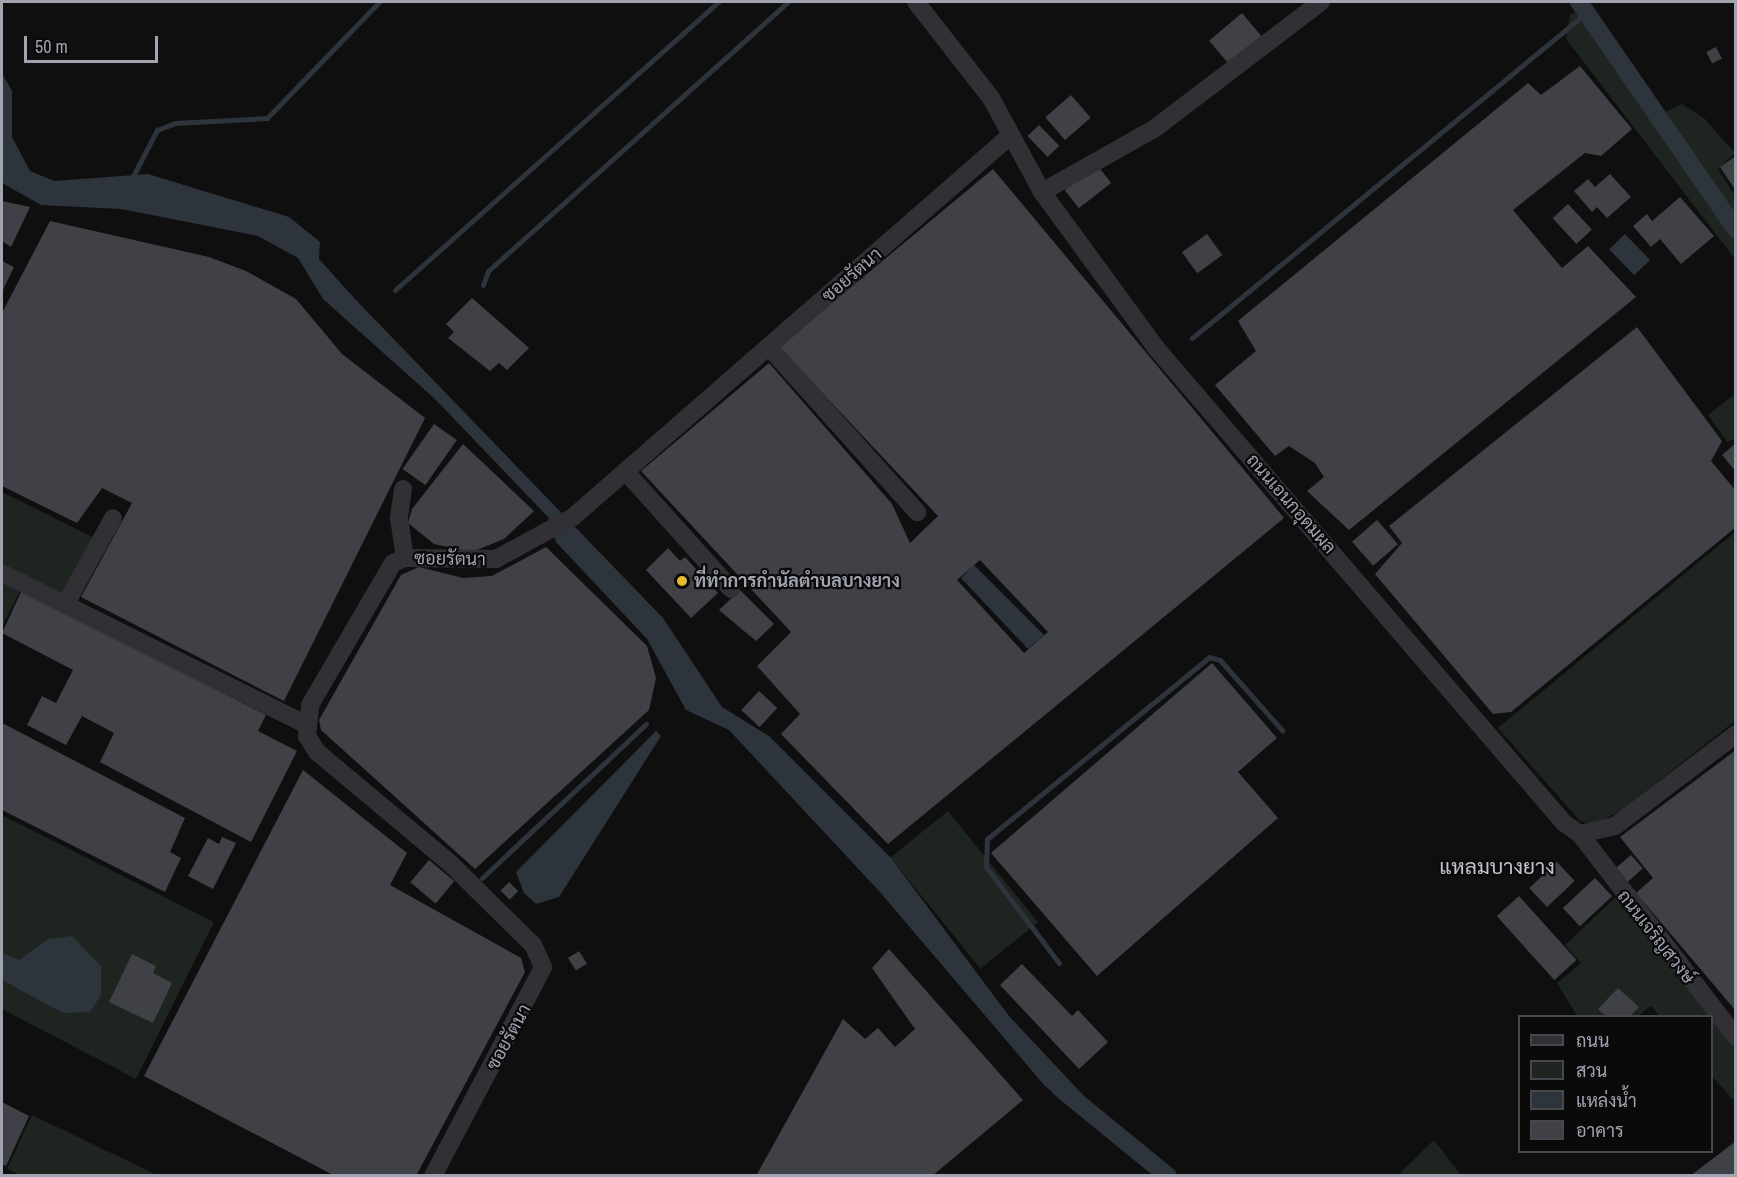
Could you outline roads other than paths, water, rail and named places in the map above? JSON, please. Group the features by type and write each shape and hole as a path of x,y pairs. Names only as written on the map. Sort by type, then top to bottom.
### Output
{"street":[{"name":"ถนนเอนกอุดมผล","path":"916,2 991,98 1042,192 1156,348 1549,807 1580,834"},
{"path":"1042,192 1154,129 1321,2"},
{"name":"ซอยรัตนา","path":"433,1176 543,967 533,945 451,864 317,752 305,724 310,705 384,573 405,558 496,559 548,533 573,517 1011,135"},
{"path":"769,347 917,512"},
{"path":"626,472 731,589"},
{"path":"403,489 399,518 405,558"},
{"path":"65,605 113,518"},
{"path":"2,573 305,724"},
{"path":"1580,834 1615,826 1736,734"},
{"name":"ถนนเจริญสวงษ์","path":"1580,834 1736,1037"}],"water":[{"path":"2,73 12,91 12,137 30,171 54,181 148,174 289,217 320,242 319,259 355,299 663,618 722,707 769,736 891,858 1009,1016 1084,1096 1073,1109 1045,1086 879,891 729,730 686,710 647,639 556,542 548,517 435,399 323,299 298,258 258,236 121,209 41,205 2,183"},
{"path":"1625,234 1650,260 1634,275 1609,249"},
{"path":"974,565 1044,635 1028,649 961,578"},
{"path":"656,731 661,736 559,897 536,904 524,893 516,872"},
{"path":"72,936 101,966 101,995 90,1012 63,1013 2,980 2,953 19,960 48,939"}],"waterway":[{"path":"130,182 157,130 175,123 267,118 379,2"},
{"path":"395,290 718,2"},
{"path":"483,285 488,271 788,2"},
{"path":"1579,2 1736,230"},
{"path":"1192,338 1586,13"},
{"path":"1059,963 986,867 987,839 1209,657 1220,660 1282,730"},
{"path":"482,878 646,724"},
{"path":"1060,1088 1168,1176"}],"place":[{"name":"ที่ทำการกำนัลตำบลบางยาง","path":"682,581"}],"district":[{"name":"แหลมบางยาง","path":"1497,867"}]}
